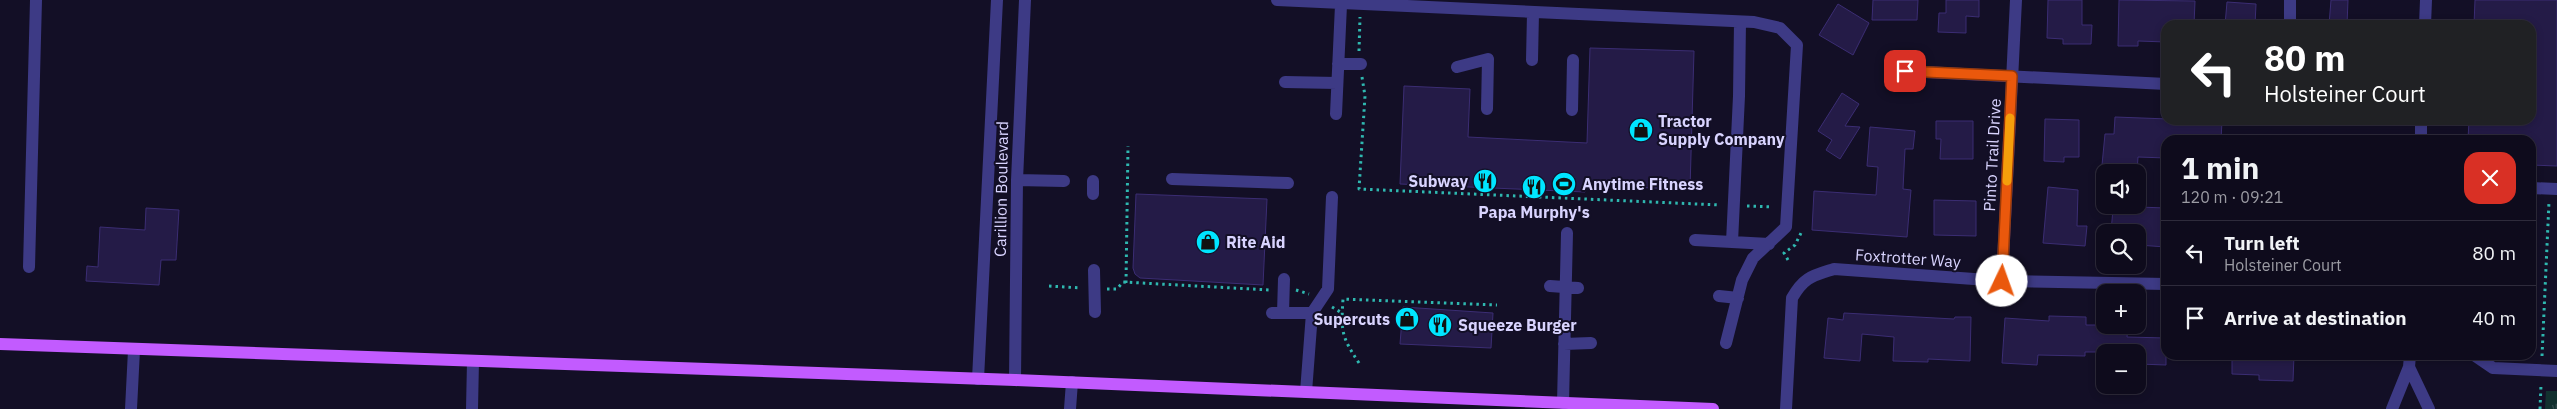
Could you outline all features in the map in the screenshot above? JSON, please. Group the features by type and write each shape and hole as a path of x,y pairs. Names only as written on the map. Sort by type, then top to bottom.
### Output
{"main road":[{"path":"0,344 473,362 978,378 1713,409"}],"street":[{"path":"29,266 36,0"},
{"name":"Carillion Boulevard","path":"978,378 997,0"},
{"name":"Carillion Boulevard","path":"1015,380 1017,180 1025,0"},
{"path":"1277,0 1360,6 1740,22 1780,28 1796,46 1786,227 1753,258 1742,280 1726,344"},
{"name":"Pinto Trail Drive","path":"2002,281 2016,0"},
{"path":"2290,0 2290,20"},
{"path":"2425,20 2426,0"},
{"path":"1336,114 1341,5"},
{"path":"1532,60 1534,13"},
{"path":"1732,242 1740,96 1740,22"},
{"path":"1457,67 1488,59 1488,109"},
{"path":"1572,110 1573,60"},
{"path":"1338,64 1361,64"},
{"path":"1905,71 2161,84"},
{"path":"1285,82 1337,83"},
{"path":"1172,179 1288,183"},
{"path":"1017,180 1064,181"},
{"path":"1093,181 1093,194"},
{"path":"2536,188 2553,189"},
{"path":"1306,392 1312,313 1328,289 1335,272 1337,221 1332,197"},
{"path":"1563,403 1567,233"},
{"path":"1695,240 1769,244"},
{"path":"1094,270 1095,312"},
{"name":"Foxtrotter Way","path":"1786,409 1792,298 1801,282 1811,276 1834,270 2002,281 2161,284"},
{"path":"1284,285 1277,313 1312,313"},
{"path":"1550,286 1578,288"},
{"path":"1719,296 1738,298"},
{"path":"1564,344 1591,343"},
{"path":"131,409 134,350"},
{"path":"2481,360 2493,368 2557,371"},
{"path":"2392,409 2409,361"},
{"path":"2409,361 2429,409"},
{"path":"472,409 473,362"},
{"path":"1070,409 1072,382"}],"path":[{"path":"1360,6 1358,44 1365,96 1359,188 1776,207 1776,218 1801,232 1795,245 1784,253 1788,260"},
{"path":"1126,283 1128,146"},
{"path":"2540,409 2553,189"},
{"path":"1049,286 1117,289 1122,282 1284,285 1305,291 1342,313"},
{"path":"1359,363 1345,343 1342,330 1342,299 1497,305"}],"green space":[{"path":"2546,391 2557,391 2557,409 2545,409"}],"building":[{"path":"1873,0 1918,0 1917,20 1872,20"},
{"path":"1946,0 1979,0 1979,17 1966,16 1966,33 1938,32 1939,13 1946,13"},
{"path":"2048,0 2082,0 2082,25 2092,25 2091,44 2063,44 2063,39 2047,38"},
{"path":"2119,0 2195,1 2194,20 2161,20 2161,42 2138,41 2138,46 2118,46"},
{"path":"2331,0 2348,0 2347,20 2329,20"},
{"path":"2475,0 2557,0 2557,166 2536,165 2536,135 2468,135 2469,125 2536,125 2536,20 2474,20"},
{"path":"2227,2 2256,4 2255,20 2225,20"},
{"path":"1838,4 1869,23 1853,55 1819,35"},
{"path":"1590,48 1694,51 1690,189 1585,186 1585,192 1400,184 1404,86 1470,89 1468,137 1587,143"},
{"path":"1842,93 1859,104 1845,126 1860,127 1840,159 1826,150 1832,140 1818,131"},
{"path":"2115,117 2161,119 2161,125 2222,125 2221,135 2161,135 2161,158 2138,157 2138,164 2102,164 2105,134 2114,134"},
{"path":"2045,119 2079,120 2079,157 2064,157 2064,162 2044,161"},
{"path":"1936,121 1973,121 1973,159 1940,159 1941,139 1936,139"},
{"path":"1870,127 1915,131 1913,149 1905,149 1903,189 1911,190 1907,237 1812,230 1814,191 1876,195 1878,167 1867,166"},
{"path":"2048,187 2078,190 2077,226 2087,226 2085,246 2043,243"},
{"path":"1136,194 1267,199 1263,285 1140,278 1135,274 1133,268"},
{"path":"1934,200 1976,201 1976,236 1934,235"},
{"path":"2146,207 2161,208 2161,247 2146,246 2146,224 2112,224 2113,214 2146,214"},
{"path":"146,208 179,210 176,260 161,260 159,285 86,281 87,266 98,267 100,227 145,230"},
{"path":"1403,307 1493,313 1491,348 1400,344"},
{"path":"1844,313 1954,319 1955,317 1971,317 1970,361 1928,359 1928,362 1893,361 1894,337 1862,334 1860,361 1824,358 1828,318 1843,320"},
{"path":"2049,316 2086,317 2086,325 2096,325 2096,334 2127,334 2127,337 2161,338 2161,360 2166,360 2166,365 2146,364 2146,344 2096,344 2096,352 2085,352 2085,356 2038,355 2037,365 2002,363 2005,318 2049,321"},
{"path":"2232,360 2294,360 2293,381 2259,380 2259,375 2232,374"}],"slow traffic":[{"path":"2007,181 2010,118"}],"place":[{"name":"Tractor Supply Company","path":"1641,130"},
{"name":"Subway","path":"1485,181"},
{"name":"Anytime Fitness","path":"1564,184"},
{"name":"Papa Murphy's","path":"1534,187"},
{"name":"Rite Aid","path":"1208,242"},
{"name":"Supercuts","path":"1407,319"},
{"name":"Squeeze Burger","path":"1440,325"}],"route":[{"path":"1905,71 2012,76 2002,281"}]}
